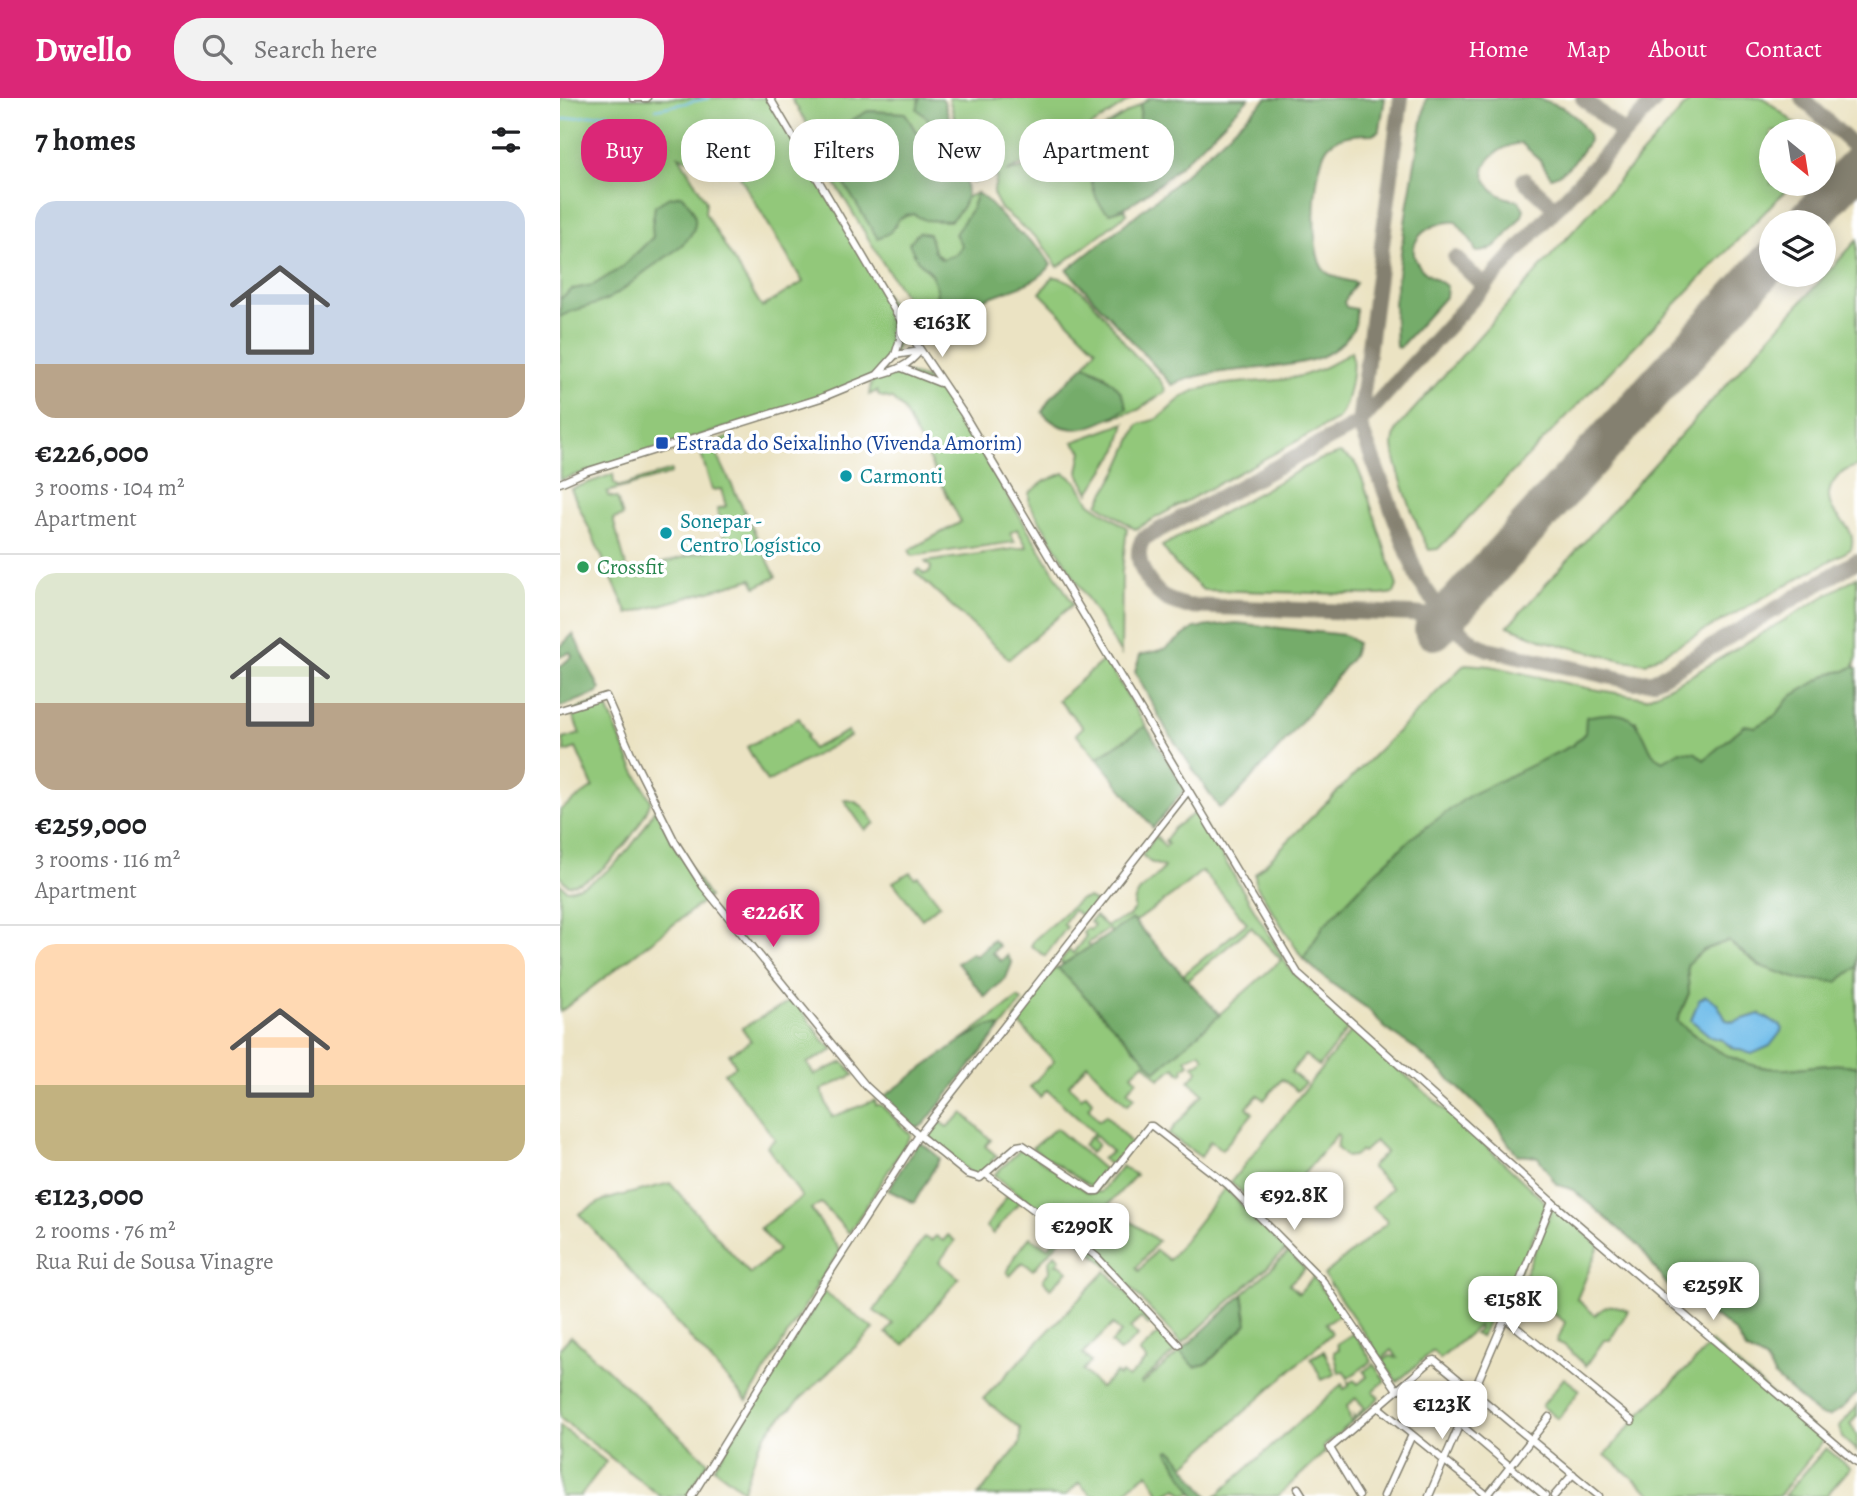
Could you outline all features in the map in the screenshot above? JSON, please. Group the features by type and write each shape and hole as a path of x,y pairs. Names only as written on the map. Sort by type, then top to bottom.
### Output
{"street":[{"path":"633,98 648,98"},
{"path":"770,98 901,321 963,412 1299,975 1552,1202 1857,1462"},
{"path":"877,375 895,355 900,340 901,321"},
{"path":"895,355 920,351"},
{"path":"560,483 594,469 821,398 877,375 902,368 920,351"},
{"path":"902,368 942,383"},
{"path":"560,710 606,696 634,761 670,831 703,886 866,1086 919,1135 967,1174 981,1178 987,1175 1017,1146 1023,1145 1092,1191 1098,1191 1149,1126 1228,1185 1323,1281 1397,1390"},
{"path":"692,1496 818,1291 919,1135 1188,791"},
{"path":"987,1175 1097,1258 1179,1345"},
{"path":"1429,1496 1506,1318 1552,1202"},
{"path":"1506,1318 1632,1421"},
{"path":"1359,1496 1330,1448 1435,1360 1599,1496"},
{"path":"1378,1407 1487,1496 1549,1418"},
{"path":"1461,1425 1545,1496"},
{"path":"1384,1496 1412,1435"},
{"path":"1553,1496 1573,1474"},
{"path":"1298,1488 1303,1496"}],"green space":[{"path":"560,98 770,98 789,130 789,182 819,182 901,321 895,355 877,375 821,398 560,480","holes":["681,119 775,119 775,182 743,182 803,282 762,307 705,213 706,201 695,182 681,182"]},
{"path":"791,98 920,98 918,101 928,119 913,119 913,127 905,113 868,111 854,119 804,119"},
{"path":"920,98 942,98 950,119 928,119 917,109"},
{"path":"949,98 1133,98 1102,119 1019,119 1019,166 1006,172 1019,169 1019,182 1116,182 1110,213 1125,209 1127,214 1058,267 1040,241 1001,209 993,194 996,182 1005,182 1005,119 955,119"},
{"path":"1150,98 1249,98 1174,171 1174,119 1140,119 1141,104"},
{"path":"1267,98 1385,98 1380,129 1375,134 1345,137 1329,145 1319,169 1316,188 1315,229 1320,262 1328,273 1356,283 1344,302 1346,307 1356,309 1355,325 1338,346 1315,359 1280,366 1206,374 1172,385 1067,270 1171,187"},
{"path":"1426,98 1538,98 1562,107 1578,119 1588,134 1589,141 1568,167 1551,177 1539,159 1521,143 1502,149 1488,161 1485,176 1489,185 1499,195 1519,201 1524,209 1522,216 1502,240 1483,251 1476,252 1472,242 1456,222 1437,225 1422,234 1416,241 1415,258 1423,270 1447,287 1446,296 1399,348 1396,347 1394,303"},
{"path":"1692,98 1764,98 1789,119 1759,119 1759,196 1780,196 1767,210 1759,210 1759,218 1438,549 1429,550 1402,483 1393,445 1397,428"},
{"path":"1141,104 1140,119 1117,119"},
{"path":"868,111 905,113 913,127 913,182 965,182 966,198 960,211 950,221 925,220 913,214 906,215 900,218 890,232 878,239 843,182 899,182 899,119 854,119"},
{"path":"834,182 855,182 900,218 913,214 925,220 950,221 962,208 967,197 977,193 971,210 956,234 962,246 955,256 942,259 934,251 931,241 917,260 930,273 937,290 936,303 927,329"},
{"path":"1092,182 1161,182 1145,195 1110,213 1099,203"},
{"path":"977,193 1037,247 1051,265 1033,280 973,306 964,315 960,329 942,339 927,329 928,318 936,305 937,289 931,272 917,260 909,243 919,232 929,234 934,251 941,259 955,255 962,246 955,234 971,210"},
{"path":"681,195 695,219 693,229 679,248 611,297 560,317 560,299 573,289 593,285 621,268 653,237 655,206 668,198"},
{"path":"1857,240 1857,466 1850,468 1834,481 1829,494 1832,508 1852,536 1851,549 1646,663 1622,660 1545,641 1508,626 1815,287 1836,287 1836,263"},
{"path":"1053,277 1064,279 1087,296 1166,391 1138,410 1111,418 1127,408 1104,374 1085,365 1096,349 1040,293"},
{"path":"1351,351 1350,386 1338,419 1135,529 1098,504 1119,468 1138,425 1158,418 1186,395 1219,385 1296,377 1329,365"},
{"path":"1085,365 1117,387 1127,408 1095,425 1073,429 1062,427 1042,412 1051,397"},
{"path":"902,372 927,379 952,404 1073,604 1009,659 915,572 919,569 924,574 930,572 931,567 925,562 1027,547 1017,529 1010,533 1015,542 912,556 909,550 961,522 903,409 892,399 879,396 877,391 869,395 871,382"},
{"path":"1125,423 1118,449 1089,493 1078,472 1082,451 1073,442"},
{"path":"733,436 736,449 733,442 713,446 776,577 756,587 752,579 628,614 571,489 613,474 614,483 618,487 671,470 671,474 607,492 608,496 617,498 623,516 613,519 628,573 726,545 717,509 726,506 721,489 712,490 699,447"},
{"path":"1340,453 1355,462 1363,481 1397,586 1394,593 1381,595 1203,590 1176,565 1162,546 1316,461"},
{"path":"1064,473 1076,481 1090,503 1127,528 1122,571 1121,654 1029,503 1029,493 1045,481"},
{"path":"1857,577 1857,657 1854,666 1845,671 1831,673 1790,697 1776,715 1755,727 1745,725 1704,760 1663,762 1653,756 1636,721 1585,733 1573,745 1545,759 1324,925 1303,959 1256,885 1255,874 1465,664 1491,666 1587,688 1646,698 1690,676"},
{"path":"1236,623 1345,635 1357,643 1353,656 1290,736 1232,800 1219,808 1166,729 1135,672 1140,655 1165,649 1194,628"},
{"path":"573,634 600,689 598,693 560,707 560,667 572,656 570,652 560,657 560,647"},
{"path":"1105,659 1146,726 1097,758 1076,734 1083,727 1058,700"},
{"path":"1854,666 1857,669 1857,967 1837,982 1798,979 1760,966 1728,941 1703,950 1687,965 1689,993 1677,1021 1727,1056 1755,1066 1786,1069 1830,1065 1857,1067 1857,1393 1829,1417 1819,1415 1776,1378 1765,1360 1746,1350 1736,1333 1719,1319 1699,1310 1668,1286 1639,1246 1573,1190 1556,1184 1538,1157 1518,1155 1496,1124 1442,1072 1413,1047 1386,1029 1368,1009 1303,959 1324,925 1414,836 1470,795 1573,745 1585,733 1586,717 1614,714 1629,718 1641,730 1652,753 1663,761 1680,751 1696,753 1704,760 1745,725 1755,727 1776,715 1790,697 1831,673 1845,671"},
{"path":"599,701 606,705 630,762 651,801 638,826 618,853 594,875 568,885 560,877 560,810 593,787 576,748 565,752 563,739 580,734 571,711"},
{"path":"799,718 812,749 848,731 850,736 767,782 747,747"},
{"path":"1146,726 1185,789 1153,828 1097,758"},
{"path":"844,800 859,804 875,823 865,830"},
{"path":"654,810 709,897 560,1012 560,884 567,890 594,880 607,871 639,836"},
{"path":"1196,812 1289,968 1350,1026 1319,1066 1305,1055 1291,1072 1305,1083 1297,1091 1282,1079 1264,1100 1258,1095 1247,1107 1253,1113 1222,1150 1210,1141 1201,1157 1168,1134 1203,1094 1189,1081 1198,1071 1193,1065 1204,1058 1200,1052 1186,1059 1189,1064 1183,1068 1181,1074 1175,1067 1159,1079 1144,1063 1132,1074 1137,1080 1127,1091 1135,1097 1127,1105 1087,1064 1069,1085 1081,1098 1086,1094 1093,1102 1088,1107 1099,1121 1106,1115 1132,1144 1114,1167 1102,1159 1112,1152 1096,1136 1092,1139 1098,1145 1091,1153 1083,1145 1094,1133 1047,1090 1040,1097 1030,1087 1054,1061 1015,1019 1054,969 1058,968 1156,1070 1281,960 1251,927 1188,980 1183,975 1247,923 1202,871 1135,922 1132,919 1111,933 1109,929 1088,943 1090,947 1063,964 1060,962 1069,950 1073,953 1086,936 1083,933 1094,925 1090,922 1095,916 1106,926 1129,916 1140,891 1164,867 1150,862 1142,855 1156,836 1165,847 1168,844 1165,841 1174,828"},
{"path":"910,872 915,878 918,876 940,904 922,919 893,882"},
{"path":"1089,898 1097,903 1085,918 1073,910 1063,924 1067,927 1045,956 1031,946 1034,940 1079,900"},
{"path":"1132,919 1220,1015 1156,1071 1058,968"},
{"path":"993,940 999,946 992,953 1001,961 1007,955 1012,963 1006,978 985,997 957,963 972,953 976,956"},
{"path":"1728,941 1760,966 1837,982 1857,967 1857,1067 1830,1065 1786,1069 1754,1066 1727,1056 1689,1031 1677,1021 1689,993 1687,965 1703,950","holes":["1717,1004 1726,1020 1734,1022 1759,1014 1733,1048 1722,1040"]},
{"path":"1018,998 1022,1001 1000,1029 988,1026 960,1041"},
{"path":"794,999 823,1040 834,1050 807,1063 814,1075 843,1062 854,1075 821,1090 832,1117 875,1100 876,1105 881,1105 911,1135 849,1233 821,1203 811,1209 840,1251 816,1283 817,1286 747,1401 579,1214 604,1200 670,1183 750,1274 778,1250 760,1228 802,1197 767,1146 775,1139 724,1073 736,1066 729,1054 751,1041 742,1028"},
{"path":"988,1026 998,1026 1000,1029 924,1124 913,1127 882,1098 960,1041"},
{"path":"1353,1029 1483,1143 1547,1204 1498,1322 1489,1319 1481,1337 1474,1334 1479,1330 1478,1326 1440,1359 1433,1351 1397,1382 1383,1361 1390,1356 1397,1357 1392,1350 1382,1359 1324,1275 1388,1222 1372,1207 1392,1188 1371,1167 1386,1152 1375,1141 1363,1152 1346,1157 1337,1148 1337,1134 1268,1217 1231,1182"},
{"path":"963,1113 991,1140 985,1146 997,1156 991,1161 994,1165 982,1175 973,1175 925,1134 939,1121 947,1127"},
{"path":"1056,1128 1109,1174 1096,1190 1032,1148"},
{"path":"919,1141 940,1158 914,1203 888,1190"},
{"path":"1021,1149 1089,1193 1101,1192 1122,1166 1136,1175 1108,1205 1158,1241 1136,1268 1139,1271 1156,1250 1169,1260 1225,1188 1286,1250 1182,1344 1129,1286 1077,1239 994,1175"},
{"path":"1012,1195 1020,1201 993,1234 986,1227 1007,1196"},
{"path":"1554,1204 1599,1246 1577,1299 1595,1315 1610,1306 1628,1311 1610,1340 1604,1340 1586,1366 1564,1345 1557,1342 1565,1322 1519,1289"},
{"path":"1045,1221 1065,1235 1033,1270 1023,1262 1010,1276 1007,1273 1015,1255 1030,1237 1048,1248 1055,1239 1043,1227"},
{"path":"948,1235 955,1241 939,1262 959,1278 904,1345 886,1333 893,1324 874,1311 924,1237 931,1241 936,1236 943,1241"},
{"path":"1289,1252 1305,1269 1289,1284 1299,1293 1313,1277 1341,1314 1326,1323 1332,1333 1184,1466 1174,1452 1168,1451 1193,1493 1184,1494 1177,1488 1161,1496 1148,1473 1122,1496 1092,1496 1079,1483 1065,1496 978,1496 1020,1444 1020,1428 983,1399 1106,1271 1154,1323 1149,1325 1141,1318 1130,1328 1138,1336 1120,1352 1111,1343 1121,1333 1113,1324 1083,1354 1091,1362 1083,1370 1100,1388 1116,1373 1119,1376 1122,1373 1128,1378 1147,1360 1139,1352 1162,1331 1178,1349 1141,1382 1142,1384 1180,1352 1195,1366 1206,1364 1247,1317 1243,1294"},
{"path":"1055,1254 1060,1259 1056,1265 1060,1264 1068,1271 1050,1289 1043,1279 1050,1271 1049,1261"},
{"path":"824,1292 874,1329 773,1425 759,1445 743,1490 714,1468"},
{"path":"1243,1294 1247,1324 1206,1364 1195,1367 1180,1352"},
{"path":"1354,1333 1372,1361 1348,1378 1343,1371 1339,1373 1334,1352 1339,1349 1337,1344"},
{"path":"571,1336 708,1462 687,1496 660,1496 560,1418 560,1348"},
{"path":"1711,1342 1823,1438 1779,1496 1654,1496 1605,1455 1642,1412"},
{"path":"1324,1351 1335,1374 1322,1380 1311,1358"},
{"path":"1374,1364 1385,1381 1373,1391 1379,1398 1353,1421 1354,1415 1356,1418 1364,1407 1356,1398 1347,1406 1351,1423 1323,1447 1325,1452 1278,1496 1216,1496 1342,1384 1344,1389 1349,1386 1348,1382 1354,1380 1358,1384 1367,1377 1364,1371"},
{"path":"1564,1378 1580,1390 1558,1419 1542,1406"},
{"path":"1857,1406 1857,1416 1850,1424 1857,1435 1857,1451 1842,1438 1839,1427"},
{"path":"560,1426 606,1462 580,1496 560,1496"},
{"path":"1826,1448 1850,1468 1826,1496 1784,1496"},
{"path":"1170,1450 1208,1496 1196,1496 1193,1493 1168,1452"}],"water":[{"path":"1706,996 1717,1004 1726,1020 1734,1022 1759,1014 1783,1029 1770,1046 1752,1054 1733,1048 1722,1040 1711,1037 1691,1020 1699,1000"}],"waterway":[{"path":"656,109 710,98"},
{"path":"560,120 608,113"}],"taxiway":[{"path":"1401,98 1359,423 1418,579 1445,617 1474,643 1488,649 1634,682 1652,681 1857,561"},
{"path":"1583,98 1624,134"},
{"path":"1445,617 1186,606 1165,598 1147,579 1140,562 1140,546 1144,538 1359,423 1657,98"},
{"path":"1802,98 1857,149"},
{"path":"1524,180 1556,209"},
{"path":"1455,258 1485,287"}],"runway":[{"path":"1817,210 1857,167"},
{"path":"1434,630 1759,274"}],"place":[{"name":"Estrada do Seixalinho (Vivenda Amorim)","path":"662,443"},
{"name":"Carmonti","path":"846,476"},
{"name":"Sonepar - Centro Logístico","path":"666,533"},
{"name":"Crossfit","path":"583,567"}]}
